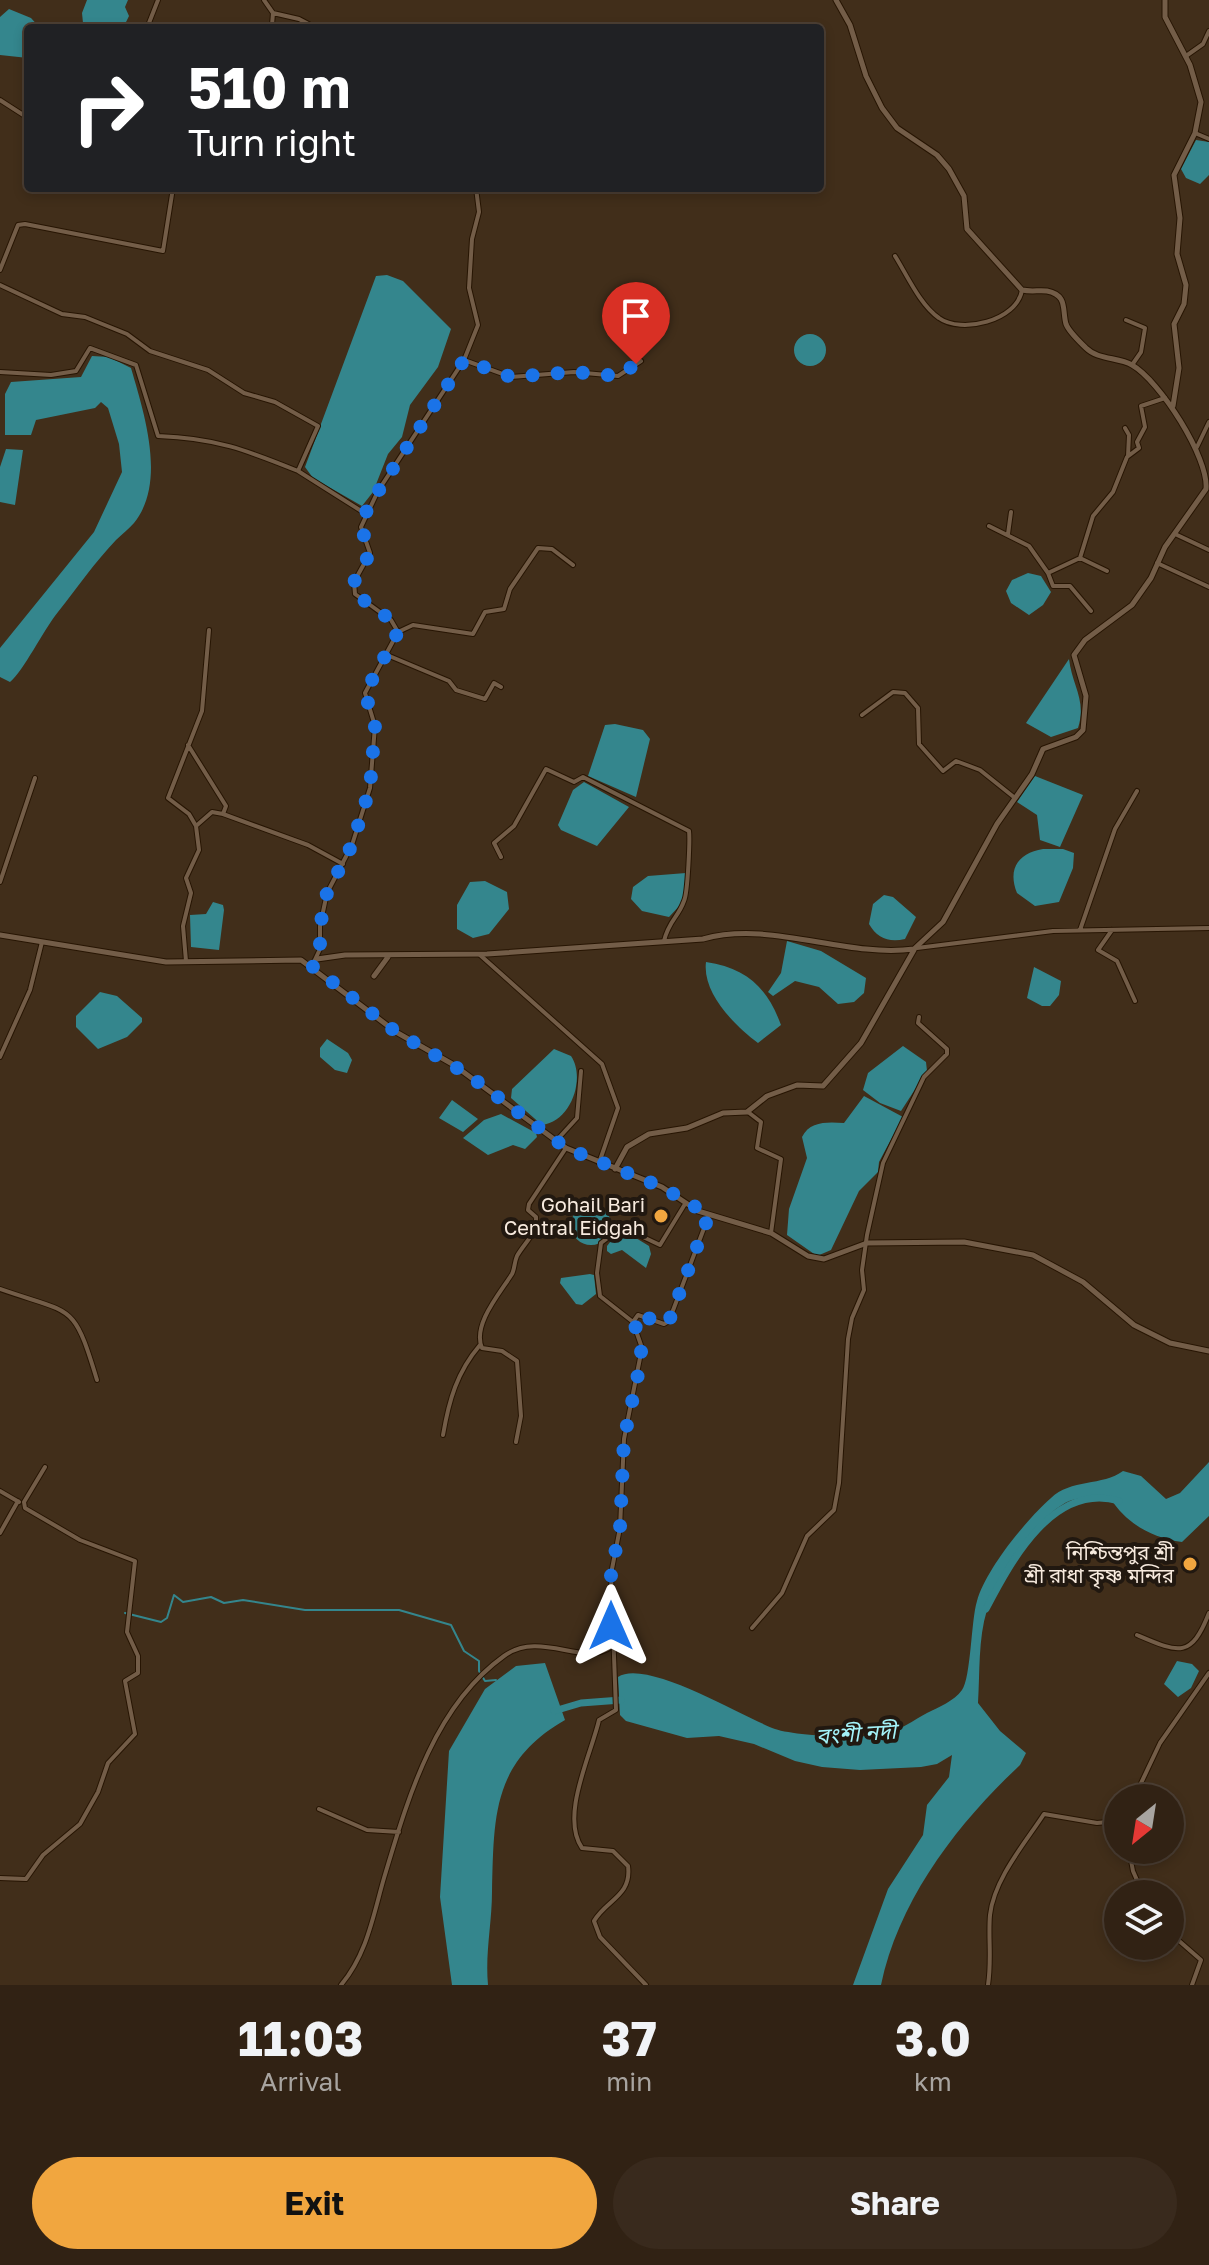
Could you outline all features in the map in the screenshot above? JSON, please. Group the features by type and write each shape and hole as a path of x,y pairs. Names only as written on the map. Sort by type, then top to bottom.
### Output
{"street":[{"path":"149,24 158,0"},
{"path":"264,0 273,13 307,24"},
{"path":"615,1169 627,1147 649,1134 687,1128 723,1113 747,1112 774,1093 797,1085 823,1086 861,1043 915,948 943,922 997,824 1032,774 1043,749 1076,737 1083,730 1086,696 1075,654 1085,640 1132,605 1206,489 1204,464 1197,447 1165,398 1132,365 1086,348 1068,328 1066,305 1055,293 1022,290 967,229 964,196 949,169 937,155 897,128 882,108 866,76 850,25 836,0"},
{"path":"1165,0 1171,32 1186,56 1200,93 1195,133 1174,175 1180,218 1177,254 1186,285 1184,304 1174,324 1179,368 1173,407"},
{"path":"272,24 273,13"},
{"path":"1186,56 1203,44 1209,31"},
{"path":"0,100 24,115"},
{"path":"1195,133 1209,139"},
{"path":"0,270 13,232 18,225 25,224 163,251 172,192"},
{"path":"398,632 391,620 355,594 354,582 370,553 361,527 366,514 464,360 478,325 469,288 472,239 479,212 476,192"},
{"path":"895,256 928,307 946,321 989,321 1008,315 1017,307 1022,290"},
{"path":"0,285 62,314 85,317 127,334 150,351 208,370 244,393 275,402 318,426 298,471"},
{"path":"1126,320 1145,328 1141,352 1132,365"},
{"path":"0,372 51,375 76,371 90,348 123,359 136,365 142,378 158,436 203,438 245,448 298,471 366,514"},
{"path":"464,360 511,377 574,372 618,376 641,361"},
{"path":"1128,456 1137,451 1140,445 1137,442 1145,427 1141,406 1165,398"},
{"path":"1197,447 1209,422"},
{"path":"1048,573 1080,558 1093,516 1113,492 1128,456 1129,435 1125,428"},
{"path":"1010,536 1007,530 1011,512"},
{"path":"989,526 1035,551 1053,586 1070,586 1091,611"},
{"path":"1175,534 1209,550"},
{"path":"312,966 317,959 327,893 343,864 370,788 375,726 365,693 398,632 413,625 473,634 485,612 504,609 510,589 538,548 552,549 573,565"},
{"path":"1080,558 1107,571"},
{"path":"1157,563 1209,587"},
{"path":"186,963 183,926 191,893 186,878 199,850 196,826 189,814 168,798 205,699 209,630"},
{"path":"387,655 449,681 456,690 485,699 494,683 501,687"},
{"path":"862,715 893,692 905,693 918,708 919,744 943,771 956,761 968,764 1015,798"},
{"path":"188,745 222,796 226,806 223,814"},
{"path":"501,857 494,843 514,826 546,769 574,782 583,777 689,831 688,888 679,912 670,919 664,941"},
{"path":"0,882 35,778"},
{"path":"1080,930 1115,829 1137,791"},
{"path":"196,826 212,812 223,814 308,845 343,864"},
{"path":"317,959 480,955 734,934 848,948 915,948 1080,930 1209,928"},
{"path":"1112,930 1098,950 1117,961 1135,1001"},
{"path":"0,935 186,963 286,959 312,966 396,1032 461,1069 566,1148 662,1187 698,1211 771,1233 808,1256 824,1259 867,1243 964,1242 1033,1255 1083,1282 1134,1325 1170,1343 1209,1351"},
{"path":"0,1057 30,990 42,942"},
{"path":"480,955 602,1064 618,1108 599,1163"},
{"path":"374,976 388,956"},
{"path":"752,1628 782,1593 807,1536 834,1510 839,1483 848,1339 852,1318 864,1290 862,1270 883,1163 924,1077 947,1054 947,1049 918,1023 919,1017"},
{"path":"556,1141 577,1118 581,1071"},
{"path":"747,1112 761,1122 757,1148 781,1159 771,1233"},
{"path":"443,1435 458,1376 466,1359 480,1345 488,1309 512,1274 515,1261 534,1231 536,1217 528,1210 529,1204 566,1148"},
{"path":"646,1985 600,1937 594,1921 622,1895 629,1879 628,1866 613,1851 582,1848 574,1827 578,1793 599,1720 615,1713 610,1594 620,1528 624,1439 642,1356 633,1322 600,1296 597,1273 601,1243 622,1227 660,1245 685,1204"},
{"path":"633,1322 638,1315 664,1324 669,1321 709,1215"},
{"path":"0,1289 54,1306 75,1320 97,1380"},
{"path":"480,1345 502,1351 517,1361 521,1416 516,1442"},
{"path":"0,1533 45,1467"},
{"path":"0,1491 20,1502 31,1513 80,1540 135,1561 127,1632 138,1656 138,1673 125,1681 135,1734 108,1763 98,1792 72,1833 43,1855 26,1879 0,1878"},
{"path":"1137,1635 1167,1647 1184,1648 1198,1639 1209,1613"},
{"path":"341,1985 360,1957 424,1763 450,1710 469,1685 509,1653 528,1645 598,1652 612,1646"},
{"path":"1141,1784 1160,1743 1209,1673"},
{"path":"319,1809 367,1830 399,1832"},
{"path":"988,1985 992,1946 990,1912 1005,1874 1044,1814 1104,1822"},
{"path":"1184,1945 1201,1960 1192,1985"}],"water":[{"path":"87,0 128,0 125,7 129,16 125,24 83,23 82,13"},
{"path":"9,9 31,18 36,24 24,24 24,58 0,55 0,17"},
{"path":"1196,140 1209,142 1209,175 1200,184 1186,178 1181,169"},
{"path":"387,275 403,281 451,329 438,367 410,405 402,437 388,454 373,492 362,506 313,478 305,467 376,276"},
{"path":"810,334 821,339 826,350 821,361 810,366 799,361 794,350 799,339"},
{"path":"92,356 109,357 131,368 150,447 149,488 144,506 134,523 86,575 10,682 0,677 0,648 94,532 122,472 119,444 108,408 101,402 95,408 36,420 31,435 5,435 5,394 11,382 81,377"},
{"path":"6,449 23,450 15,505 0,502 0,467"},
{"path":"1028,573 1041,576 1051,592 1043,605 1029,615 1011,603 1006,591 1012,580"},
{"path":"1069,659 1080,701 1078,728 1051,737 1026,723"},
{"path":"605,725 643,730 650,739 636,797 588,776"},
{"path":"1035,776 1083,795 1060,847 1040,840 1037,815 1017,802"},
{"path":"584,782 629,807 597,846 561,830 558,825 573,790"},
{"path":"1043,849 1063,849 1074,853 1073,868 1059,902 1035,906 1017,893 1013,876 1022,858"},
{"path":"686,873 683,902 669,917 642,911 631,899 633,887 648,876"},
{"path":"485,881 507,892 509,909 489,934 473,938 457,929 457,905 470,882"},
{"path":"884,895 893,897 916,917 905,939 884,938 869,924 873,904"},
{"path":"213,902 223,905 224,910 219,950 191,947 190,915 206,914"},
{"path":"787,941 821,951 866,978 864,993 854,1002 838,1004 819,987 795,981 773,996 768,992 781,973"},
{"path":"706,962 733,969 753,982 769,1000 781,1025 758,1043 749,1036 730,1018 715,997 706,974"},
{"path":"1034,967 1061,981 1059,995 1050,1006 1042,1006 1027,998"},
{"path":"100,992 117,996 142,1018 142,1022 127,1037 98,1049 76,1027 76,1016"},
{"path":"327,1039 348,1053 352,1060 347,1073 335,1070 320,1057 320,1048"},
{"path":"903,1046 926,1062 927,1071 901,1111 880,1103 863,1090 868,1073"},
{"path":"554,1049 571,1056 577,1076 576,1087 568,1108 561,1116 542,1125 511,1098 512,1089"},
{"path":"864,1096 903,1117 879,1162 878,1172 859,1191 831,1250 817,1256 787,1235 789,1209 807,1158 802,1137 814,1125 844,1123"},
{"path":"452,1100 478,1119 463,1132 439,1118"},
{"path":"501,1114 536,1133 537,1137 525,1149 513,1145 488,1155 463,1138 484,1120"},
{"path":"591,1205 605,1211 611,1225 605,1239 591,1245 577,1239 571,1225 577,1211"},
{"path":"618,1232 626,1232 649,1246 651,1254 646,1268 622,1250 611,1254 607,1251 607,1246"},
{"path":"594,1275 596,1294 582,1305 576,1304 560,1283 561,1278"},
{"path":"1209,1462 1209,1516 1182,1542 1141,1528 1124,1515 1110,1498 1092,1497 1067,1502 1051,1513 1007,1568 991,1598 984,1621 978,1703 1000,1731 1026,1753 1020,1765 975,1812 934,1864 902,1922 881,1985 853,1985 888,1889 923,1835 927,1805 949,1777 952,1755 937,1764 921,1767 860,1770 822,1767 795,1761 754,1744 719,1736 687,1738 626,1721 620,1715 618,1677 631,1673 672,1682 775,1729 846,1736 874,1736 895,1730 946,1703 962,1690 975,1610 982,1588 1008,1546 1051,1498 1067,1488 1106,1479 1123,1471 1141,1476 1166,1499 1180,1493"},
{"path":"1177,1661 1192,1664 1199,1671 1191,1688 1178,1697 1164,1684"},
{"path":"545,1663 565,1720 541,1736 523,1754 510,1773 502,1793 494,1839 488,1985 452,1985 440,1897 449,1751 485,1689 516,1666"}],"waterway":[{"name":"বংশী নদী","path":"986,1609 1022,1548 1055,1514 1074,1503 1096,1498 1119,1501"},
{"path":"125,1613 161,1622 167,1618 174,1595 183,1602 211,1597 224,1603 243,1600 305,1610 399,1610 451,1625 464,1651 479,1661 479,1671 485,1681 496,1680"},
{"name":"বংশী নদী","path":"554,1711 581,1703 621,1700"}],"place":[{"name":"Gohail Bari Central Eidgah","path":"661,1216"},
{"name":"নিশ্চিন্তপুর শ্রী শ্রী রাধা কৃষ্ণ মন্দির","path":"1190,1564"}],"route":[{"path":"611,1626 611,1574 620,1528 624,1439 642,1356 633,1322 635,1316 640,1315 667,1324 709,1215 685,1204 662,1187 566,1148 454,1065 396,1032 312,966 320,949 320,926 327,893 352,845 370,788 375,726 364,698 365,693 398,632 380,610 355,594 354,582 370,553 361,527 368,507 464,360 511,377 574,372 618,376 636,364"}]}
